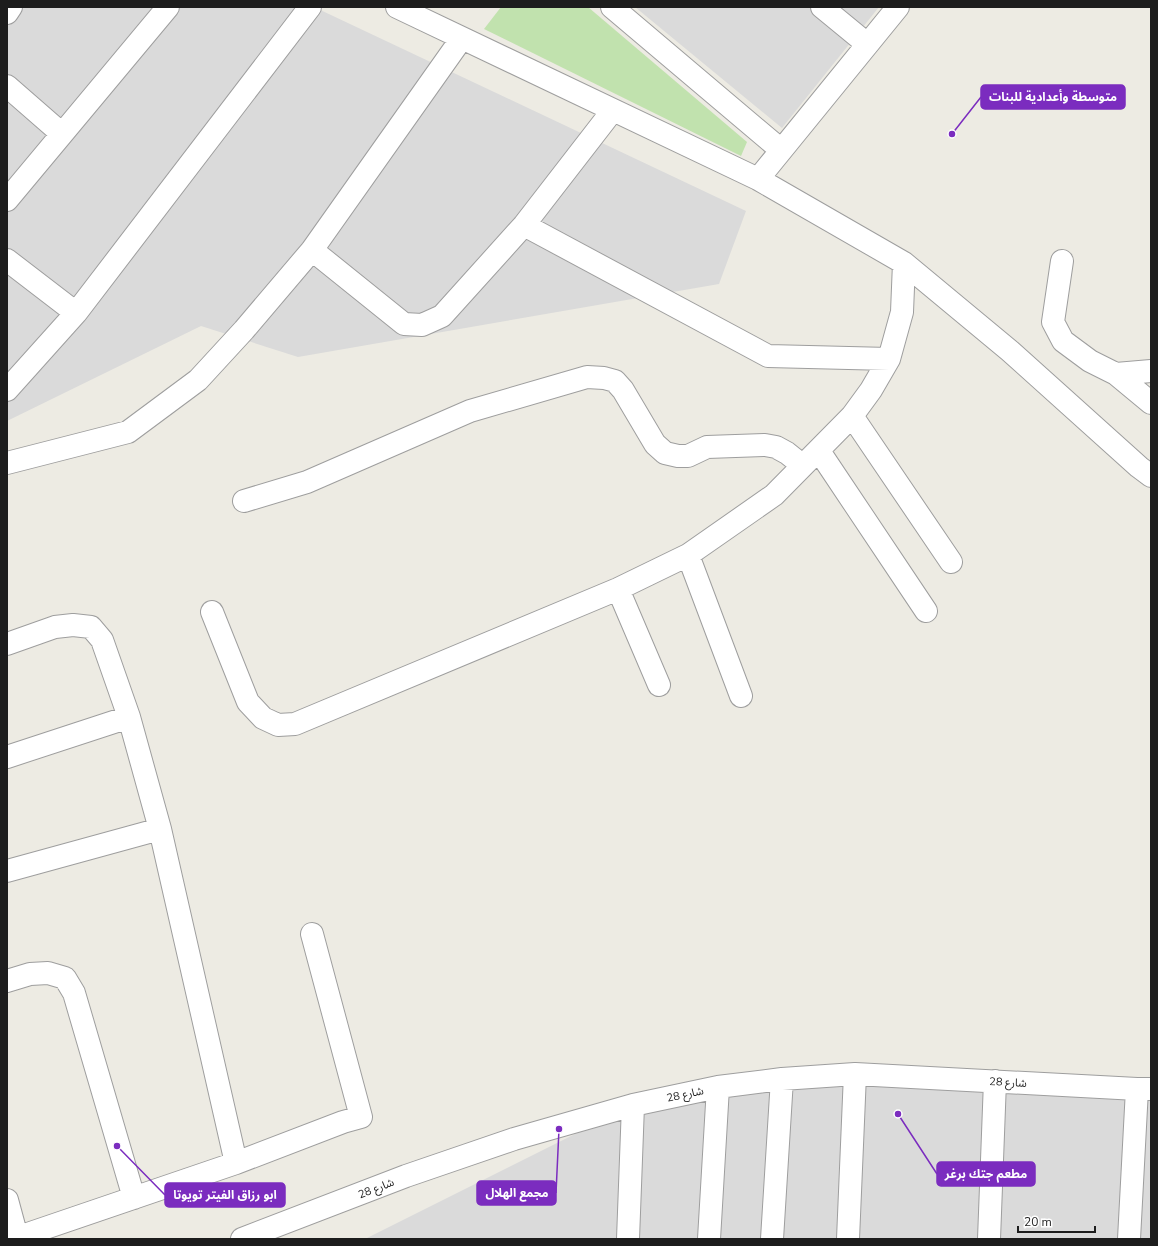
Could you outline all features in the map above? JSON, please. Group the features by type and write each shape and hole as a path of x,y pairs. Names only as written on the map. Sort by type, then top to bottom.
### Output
{"street":[{"path":"7,13 11,7"},
{"path":"7,200 168,7"},
{"path":"7,390 76,313 310,7"},
{"path":"397,7 758,179 904,263 1010,351 1139,467 1151,476"},
{"path":"612,7 781,150"},
{"path":"822,7 867,44"},
{"path":"758,179 898,7"},
{"path":"7,463 128,432 198,380 244,330 312,250 462,38"},
{"path":"7,86 62,134"},
{"path":"312,250 404,324 422,325 442,316 524,224 613,110"},
{"path":"524,224 768,356 889,359"},
{"path":"7,260 76,313"},
{"path":"1062,260 1053,322 1063,341 1090,361 1116,374 1151,403"},
{"path":"212,612 248,702 263,718 278,725 295,724 618,589 688,556 774,495 852,416 871,390 889,359 902,312 904,263"},
{"path":"1116,374 1151,371"},
{"path":"244,501 307,482 470,411 587,377 604,378 615,381 623,390 655,444 665,453 678,456 688,456 707,447 765,445 776,447 787,453 802,465"},
{"path":"852,416 951,562"},
{"path":"819,451 926,611"},
{"path":"688,556 741,696"},
{"path":"618,589 659,685"},
{"path":"7,644 55,627 73,625 91,627 102,640 129,717 160,828 236,1163"},
{"path":"7,757 129,717"},
{"path":"7,871 160,828"},
{"path":"7,1200 15,1238 236,1163 343,1122 361,1117 312,934"},
{"path":"7,980 30,974 48,972 65,978 74,993 134,1198"},
{"path":"848,1239 855,1074"},
{"name":"شارع 28","path":"242,1239 279,1232 406,1176 514,1139 633,1105 718,1087 782,1079 855,1074 1144,1089"},
{"path":"772,1239 782,1079"},
{"path":"989,1239 995,1081"},
{"path":"709,1239 718,1087"},
{"path":"1129,1239 1144,1089"},
{"path":"628,1239 633,1105"}],"shaded area":[{"path":"7,7 314,7 746,211 719,284 298,357 201,326 7,421"},
{"path":"635,7 879,7 782,128"},
{"path":"782,1079 1151,1089 1151,1239 365,1239 633,1105"}],"green space":[{"path":"501,7 588,7 747,142 741,156 484,29"}],"place":[{"name":"متوسطة وأعدادية للبنات","path":"952,134"},
{"name":"مطعم جتك برغر","path":"898,1114"},
{"name":"مجمع الهلال","path":"559,1129"},
{"name":"ابو رزاق الفيتر تويوتا","path":"117,1146"}]}
